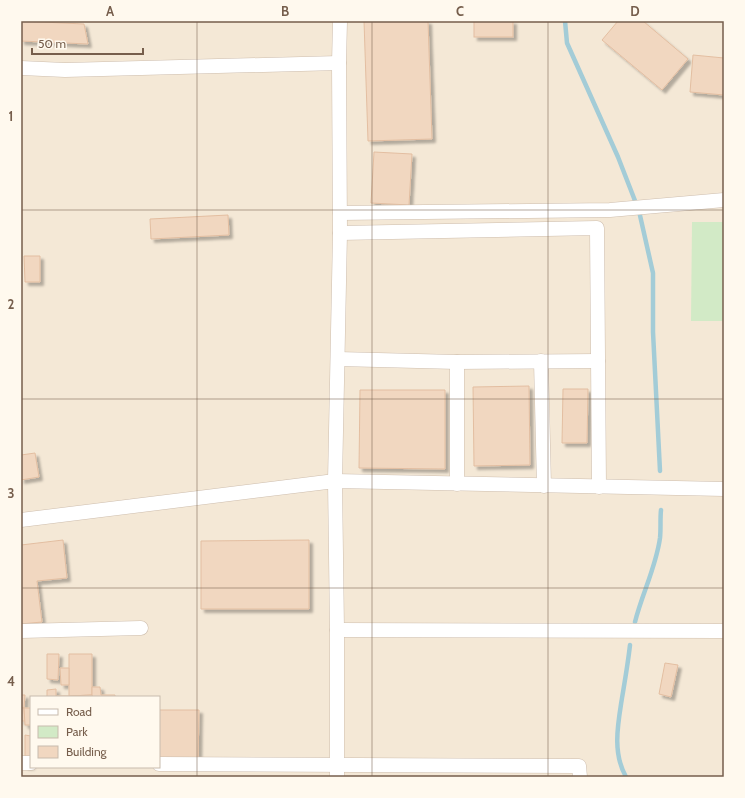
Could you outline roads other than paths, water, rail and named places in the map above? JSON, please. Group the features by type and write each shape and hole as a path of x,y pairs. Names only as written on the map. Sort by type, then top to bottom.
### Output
{"street":[{"path":"337,771 335,482 340,233 340,21"},
{"path":"21,68 65,70 339,63"},
{"path":"340,213 610,210 724,200"},
{"path":"340,233 596,228 599,487"},
{"path":"338,359 457,362 598,361"},
{"path":"540,361 544,486"},
{"path":"457,362 457,484"},
{"path":"21,520 335,482 724,489"},
{"path":"21,630 141,628"},
{"path":"337,630 724,630"},
{"path":"160,764 337,771 431,771 579,766 580,777"}],"waterway":[{"path":"565,21 567,43 618,157 639,211 653,273 653,332 660,471"},
{"path":"635,622 658,549 661,510"},
{"path":"626,777 619,758 617,738 630,645"}]}
